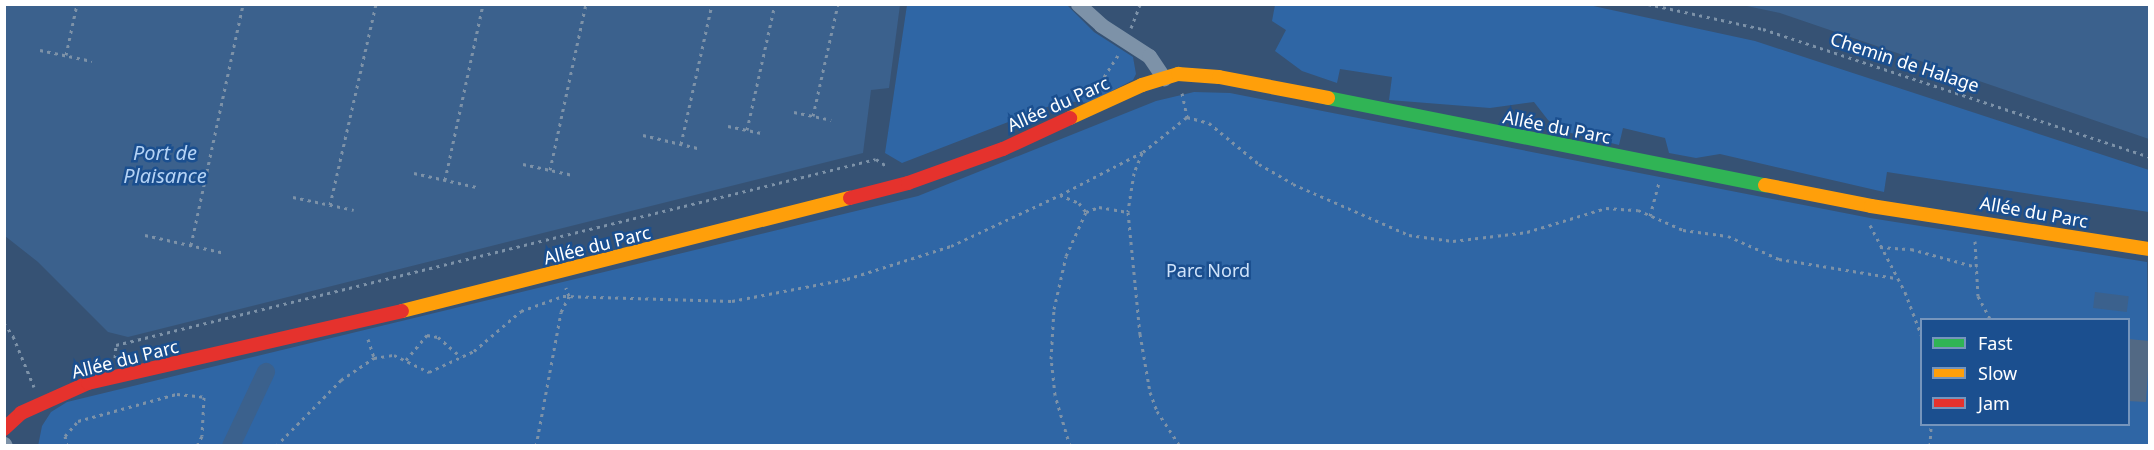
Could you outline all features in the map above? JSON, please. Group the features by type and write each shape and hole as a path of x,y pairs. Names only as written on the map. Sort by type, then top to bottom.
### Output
{"street":[{"path":"1078,4 1101,26 1149,56 1164,78"},
{"name":"Allée du Parc","path":"4,429 21,413 88,383 560,273 908,183 1003,148 1178,74 1219,77 1663,167 1871,206 1974,220 2150,249"}],"path":[{"path":"66,55 77,4"},
{"path":"191,245 243,4"},
{"path":"330,205 376,4"},
{"path":"445,180 483,4"},
{"path":"550,170 586,4"},
{"path":"681,144 712,4"},
{"path":"747,130 775,4"},
{"path":"813,116 838,4"},
{"name":"Chemin de Halage","path":"1648,4 1762,29 2150,158"},
{"path":"40,50 92,61"},
{"path":"794,112 831,120"},
{"path":"276,446 340,380 374,357 394,355 429,372 461,357 521,311 570,296 732,301 780,294 848,279 951,246 1060,195 1143,152 1182,119 1201,120 1259,164 1293,184 1409,235 1453,241 1527,232 1606,208 1638,210 1683,230 1728,236 1779,259 1808,267 1852,268 1895,278"},
{"path":"728,126 761,134"},
{"path":"643,135 697,148"},
{"path":"1143,152 1134,173 1128,212 1150,392 1157,411 1180,446"},
{"path":"113,378 116,345 128,342 876,159 908,183"},
{"path":"523,164 573,175"},
{"path":"1650,216 1663,167"},
{"path":"414,173 476,187"},
{"path":"1060,195 1078,203 1086,212"},
{"path":"293,197 354,210"},
{"path":"1871,206 1870,227 1895,278 1905,292 1920,332"},
{"path":"1070,446 1055,395 1051,359 1054,309 1066,256 1086,212 1099,207 1128,212"},
{"path":"1974,220 1978,296 1990,318"},
{"path":"145,235 225,253"},
{"path":"1880,247 1911,249 1977,267"},
{"path":"560,273 570,296"},
{"path":"536,446 561,312 570,296"},
{"path":"4,324 14,336 35,388"},
{"path":"406,360 427,335 438,337 461,357"},
{"path":"67,446 65,436 78,421 177,394 204,397 202,436 197,446"},
{"path":"1930,446 1931,426"}],"green space":[{"path":"1584,4 1755,41 2149,170 2149,212 1887,172 1884,192 1720,154 1696,158 1669,153 1665,138 1623,128 1619,145 1563,131 1548,120 1534,102 1490,108 1389,100 1392,77 1340,69 1337,83 1302,71 1275,51 1286,30 1272,21 1275,5"},
{"path":"907,5 1067,5 1094,32 1133,57 1136,74 1133,80 1089,103 1063,101 902,163 885,153"},
{"name":"Parc Nord","path":"1194,92 1230,93 1870,218 2147,262 2149,445 38,446 42,426 51,412 67,402 918,196 1156,101"}],"water":[{"name":"Port de Plaisance","path":"4,5 900,5 889,88 871,90 863,153 128,337 108,332 38,262 5,236"},
{"path":"1742,5 2149,5 2149,139 1780,13"},
{"path":"2095,292 2129,296 2127,312 2093,308"}],"building":[{"path":"2130,339 2150,341 2146,402 2130,401"}],"waterway":[{"path":"231,446 266,372"}],"traffic: fast":[{"path":"1328,98 1765,185"}],"traffic: slow":[{"path":"1070,118 1142,85 1178,74 1219,77 1328,98"},
{"path":"1765,185 1871,206 2150,249"},
{"path":"402,311 850,198"}],"traffic: jam":[{"path":"850,198 908,183 1003,149 1070,118"},
{"path":"4,429 21,413 88,383 402,311"}]}
